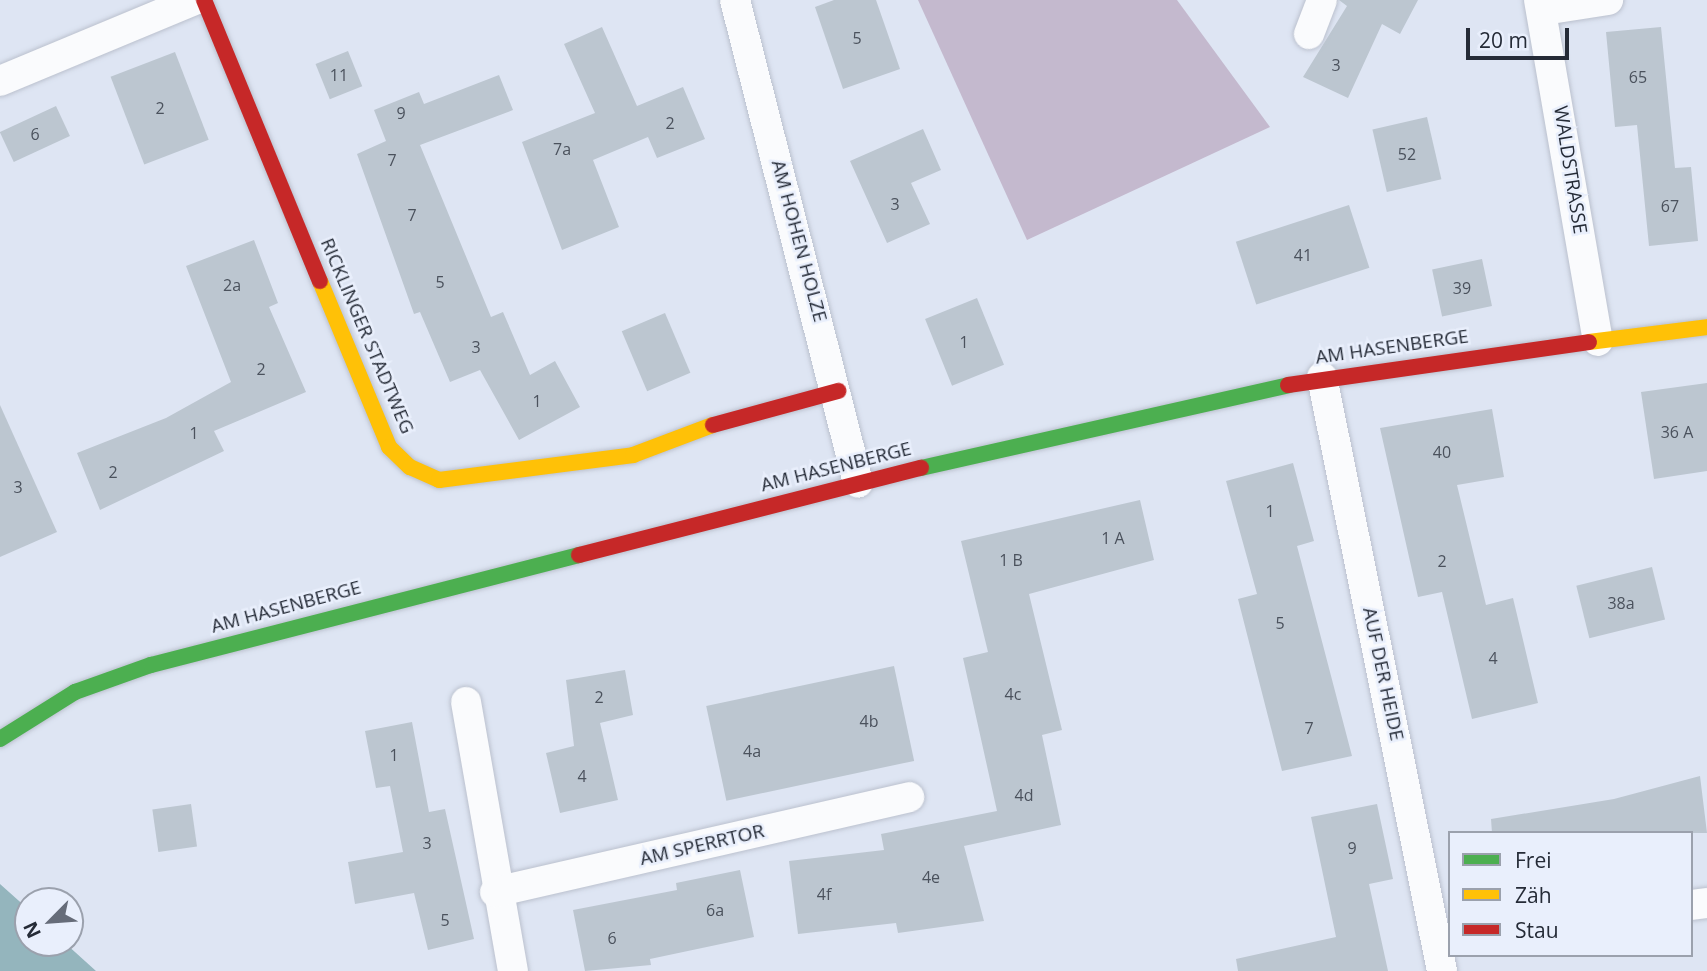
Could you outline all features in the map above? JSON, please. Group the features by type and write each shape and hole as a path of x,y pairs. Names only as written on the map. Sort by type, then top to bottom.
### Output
{"street":[{"path":"0,81 195,0"},
{"name":"RICKLINGER STADTWEG","path":"204,0 389,447 410,467 439,480 479,478 633,455 735,417 838,391"},
{"name":"AM HOHEN HOLZE","path":"735,0 838,391 858,483"},
{"path":"1309,34 1322,0"},
{"path":"1542,5 1608,0"},
{"name":"WALDSTRASSE","path":"1542,5 1598,341"},
{"name":"AM HASENBERGE","path":"0,739 75,692 151,665 858,483 1322,377 1707,327"},
{"name":"AUF DER HEIDE","path":"1322,377 1443,956"},
{"path":"466,702 495,892 513,971"},
{"name":"AM SPERRTOR","path":"495,892 909,797"}],"shaded area":[{"path":"918,0 1177,0 1270,127 1027,240"},
{"path":"0,884 14,896 14,957 80,957 96,971 0,971"}],"building":[{"path":"834,0 876,0 900,69 843,89 815,7"},
{"path":"1339,0 1418,0 1400,34 1382,24 1348,98 1303,77 1347,6"},
{"path":"602,27 637,106 683,87 705,139 657,158 648,137 593,160 619,227 562,250 522,142 595,113 564,44"},
{"path":"1661,27 1675,168 1691,167 1698,241 1649,246 1637,125 1615,127 1606,32"},
{"path":"348,51 362,86 330,99 316,64"},
{"path":"175,52 209,140 144,164 111,77"},
{"path":"499,75 513,110 420,145 491,317 503,312 530,375 555,361 580,407 519,440 480,370 450,382 420,312 414,314 357,154 386,141 374,110 419,92 424,104"},
{"path":"56,106 70,136 14,162 0,132"},
{"path":"1427,117 1441,179 1387,192 1372,130"},
{"path":"923,129 941,170 911,183 930,224 887,243 850,161"},
{"path":"1349,205 1369,268 1256,305 1236,242"},
{"path":"254,240 278,303 269,307 306,392 214,431 224,451 100,510 77,453 166,418 231,382 186,266"},
{"path":"1482,259 1492,306 1442,317 1432,270"},
{"path":"977,298 1004,365 952,386 925,319"},
{"path":"665,313 690,373 647,391 622,331"},
{"path":"1707,383 1707,471 1654,479 1641,392"},
{"path":"0,405 57,532 0,557"},
{"path":"1492,409 1504,477 1457,485 1486,605 1513,598 1538,703 1472,719 1442,592 1418,597 1380,428"},
{"path":"1293,463 1314,541 1297,546 1352,756 1282,771 1238,599 1257,594 1226,481"},
{"path":"1140,500 1154,560 1029,594 1062,730 1042,735 1061,825 964,846 984,921 898,933 896,923 798,934 789,861 884,850 881,834 997,811 963,658 988,652 961,541"},
{"path":"1652,567 1665,619 1589,638 1576,586"},
{"path":"894,666 914,761 726,801 706,706"},
{"path":"625,670 633,715 600,723 618,800 560,813 546,753 574,746 566,680"},
{"path":"412,722 429,812 445,809 474,939 428,950 414,893 355,904 348,862 403,852 390,786 376,788 365,731"},
{"path":"1700,776 1707,833 1492,831 1491,819 1614,799"},
{"path":"191,804 197,847 158,852 152,809"},
{"path":"1377,804 1393,879 1369,884 1388,971 1238,971 1236,959 1336,937 1311,817"},
{"path":"740,870 754,937 650,959 651,965 585,971 573,910 677,890 676,883"}],"traffic: fast":[{"path":"921,468 1288,385"},
{"path":"0,739 75,692 151,665 579,555"}],"traffic: slow":[{"path":"320,281 389,447 410,467 439,480 633,455 713,425"},
{"path":"1589,342 1707,327"}],"traffic: jam":[{"path":"204,0 320,281"},
{"path":"1288,385 1589,342"},
{"path":"713,425 838,391"},
{"path":"579,555 921,468"}]}
